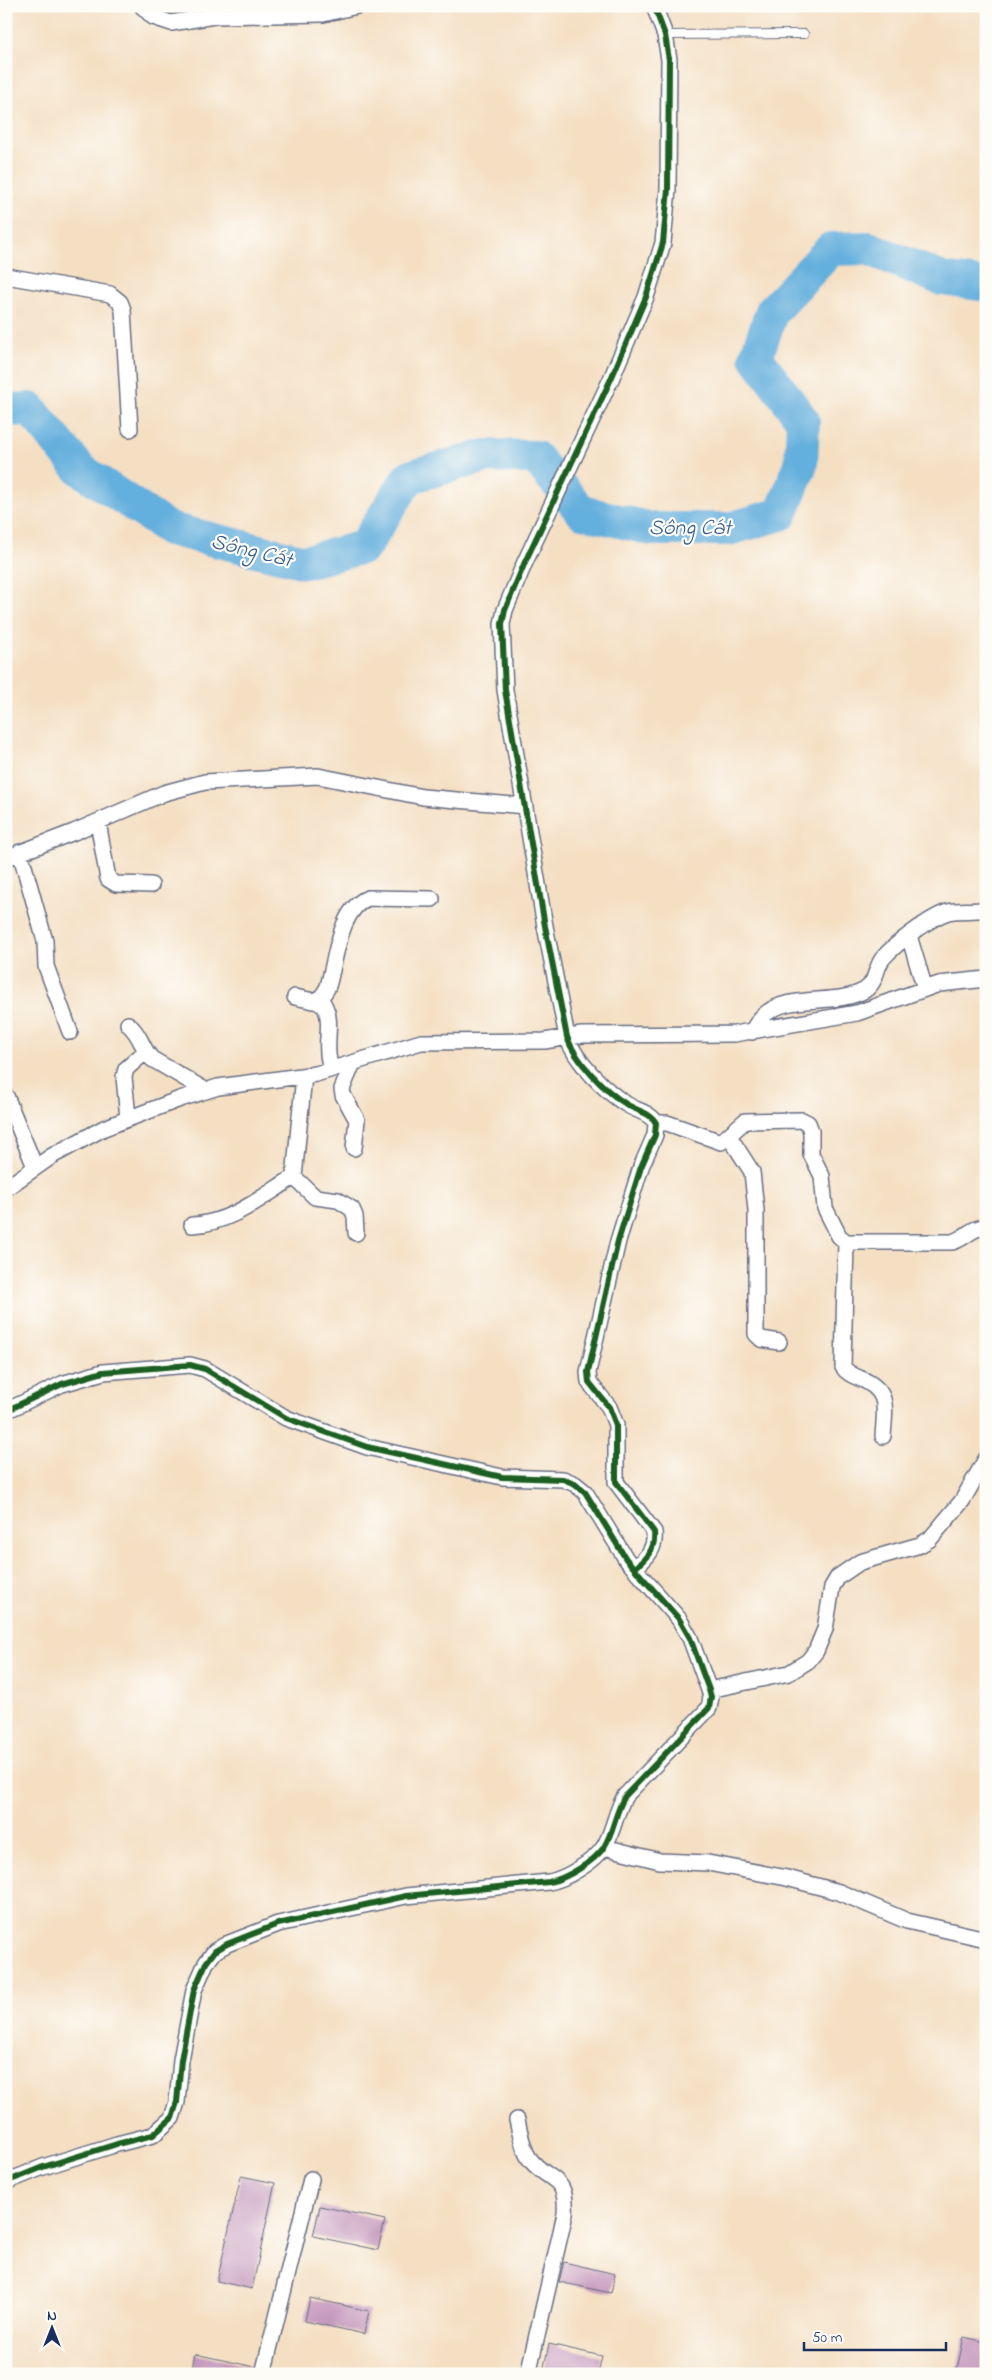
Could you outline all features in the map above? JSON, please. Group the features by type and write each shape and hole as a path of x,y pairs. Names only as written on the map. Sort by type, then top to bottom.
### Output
{"street":[{"path":"142,6 153,17 171,23 214,16 322,14 357,6"},
{"path":"635,1568 652,1552 655,1540 654,1532 616,1482 616,1425 609,1407 589,1382 588,1372 618,1241 641,1167 655,1135 656,1123 649,1115 625,1103 598,1080 575,1054 567,1037 545,926 505,690 502,641 505,610 525,562 611,379 652,281 663,243 668,189 670,84 665,35 654,6"},
{"path":"6,276 110,294 120,302 123,310 130,430"},
{"path":"70,1032 48,974 44,941 13,855 98,822 164,793 194,784 318,776 423,797 525,806"},
{"path":"98,822 108,879 116,884 151,885"},
{"path":"317,1002 328,988 338,942 344,928 351,913 361,901 368,898 432,899"},
{"path":"752,1032 762,1016 769,1011 789,1004 851,996 864,990 872,984 884,956 909,936 949,912 986,910"},
{"path":"909,936 925,989"},
{"path":"6,1188 35,1167 104,1128 205,1090 229,1085 304,1076 421,1042 522,1042 595,1035 718,1035 752,1032 857,1013 947,983 986,979"},
{"path":"295,998 323,1004 329,1017 328,1052 331,1069"},
{"path":"128,1024 137,1032 146,1052 158,1064 205,1090"},
{"path":"128,1118 124,1078 126,1069 146,1052"},
{"path":"353,1063 342,1090 343,1096 357,1120 354,1148"},
{"path":"294,1177 304,1076"},
{"path":"6,1096 35,1167"},
{"path":"656,1123 667,1123 713,1141 723,1141 739,1124 745,1121 802,1120 808,1123 812,1131 812,1154 822,1176 824,1208 839,1236 846,1242 952,1242 959,1240 974,1228 986,1226"},
{"path":"729,1136 752,1172 756,1210 756,1334 760,1338 779,1342"},
{"path":"192,1225 209,1224 237,1213 294,1177"},
{"path":"294,1177 315,1197 338,1200 352,1209 355,1216 356,1233"},
{"path":"846,1242 843,1367 850,1374 869,1382 882,1394 885,1407 883,1436"},
{"path":"6,1411 62,1384 103,1372 137,1368 197,1366 286,1418 367,1447 502,1477 569,1480 585,1492 626,1558 679,1619 690,1638 711,1697 709,1708 622,1801 604,1847 579,1869 561,1880 406,1896 278,1924 227,1944 215,1952 206,1963 194,1990 181,2060 177,2102 172,2118 153,2135 52,2164 6,2182"},
{"path":"709,1690 789,1673 808,1661 816,1651 824,1629 832,1587 838,1577 860,1562 920,1545 930,1539 962,1501 986,1459"},
{"path":"604,1847 660,1861 708,1863 787,1878 839,1892 895,1917 986,1940"},
{"path":"517,2120 525,2151 530,2159 560,2184 566,2202 565,2214 528,2374"},
{"path":"263,2374 311,2179"}],"lane":[{"path":"665,35 804,34"}],"building":[{"path":"241,2176 275,2183 252,2289 217,2281"},
{"path":"320,2206 385,2220 378,2250 313,2236"},
{"path":"564,2262 615,2274 611,2293 559,2282"},
{"path":"310,2298 369,2311 364,2334 305,2321"},
{"path":"964,2337 986,2342 986,2374 956,2374"},
{"path":"549,2344 602,2356 598,2374 558,2374 543,2371"},
{"path":"195,2354 255,2367 254,2374 191,2374"}],"waterway":[{"name":"Sông Cát","path":"6,410 30,409 80,469 169,529 305,562 364,547 409,477 486,456 535,457 582,512 652,529 729,529 781,514 801,464 803,421 756,357 772,311 831,249 868,248 942,279 986,285"}],"cycle path":[{"path":"635,1568 652,1548 654,1532 616,1482 616,1425 609,1407 589,1382 588,1372 618,1241 641,1167 655,1135 656,1123 647,1114 630,1106 600,1083 577,1056 567,1037 545,926 505,690 502,624 505,610 525,562 611,379 646,297 663,243 668,189 669,60 665,35 654,6"},
{"path":"6,1411 62,1384 103,1372 190,1365 205,1369 286,1418 367,1447 502,1477 563,1479 575,1484 585,1492 626,1559 679,1619 690,1638 711,1697 709,1708 625,1796 604,1847 594,1858 572,1873 549,1882 406,1896 278,1924 227,1944 215,1951 206,1963 194,1990 181,2060 177,2102 172,2118 153,2135 43,2167 6,2182"}]}
